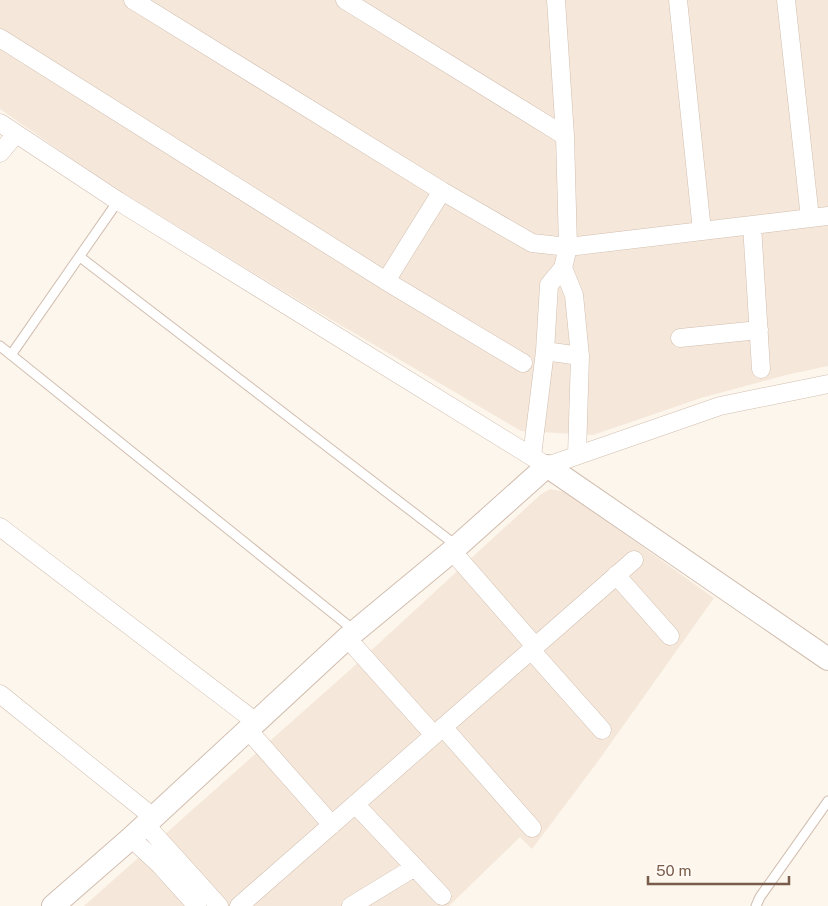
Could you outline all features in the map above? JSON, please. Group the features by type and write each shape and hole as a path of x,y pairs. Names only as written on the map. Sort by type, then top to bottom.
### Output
{"street":[{"path":"133,0 442,191 532,244 568,246 828,216"},
{"path":"345,0 565,136"},
{"path":"539,461 549,285 563,268 568,246 565,136 556,0"},
{"path":"678,0 702,231"},
{"path":"786,0 810,218"},
{"path":"0,38 386,281 523,363"},
{"path":"0,123 118,200 539,461 828,659"},
{"path":"0,153 16,134"},
{"path":"386,281 442,191"},
{"path":"752,225 762,369"},
{"path":"563,268 574,294 580,356 577,455"},
{"path":"680,338 759,330"},
{"path":"545,351 580,356"},
{"path":"53,906 351,635 455,548 539,461 577,455 720,406 828,384"},
{"path":"2,530 252,726 332,825"},
{"path":"455,548 533,648 602,730"},
{"path":"239,906 634,560"},
{"path":"616,576 670,636"},
{"path":"351,635 532,828"},
{"path":"0,694 143,826 219,906"},
{"path":"355,804 442,896"},
{"path":"143,826 160,865 197,906"},
{"path":"351,906 415,868"}],"lane":[{"path":"11,356 118,200"},
{"path":"80,257 455,548"},
{"path":"0,346 351,635"},
{"path":"756,906 760,897 828,801"}],"shaded area":[{"path":"0,0 828,0 828,366 786,375 701,398 593,435 521,431 308,306 105,182 0,109"},
{"path":"550,489 566,492 714,598 596,764 532,849 520,837 449,906 84,906 351,669 540,495"}]}
